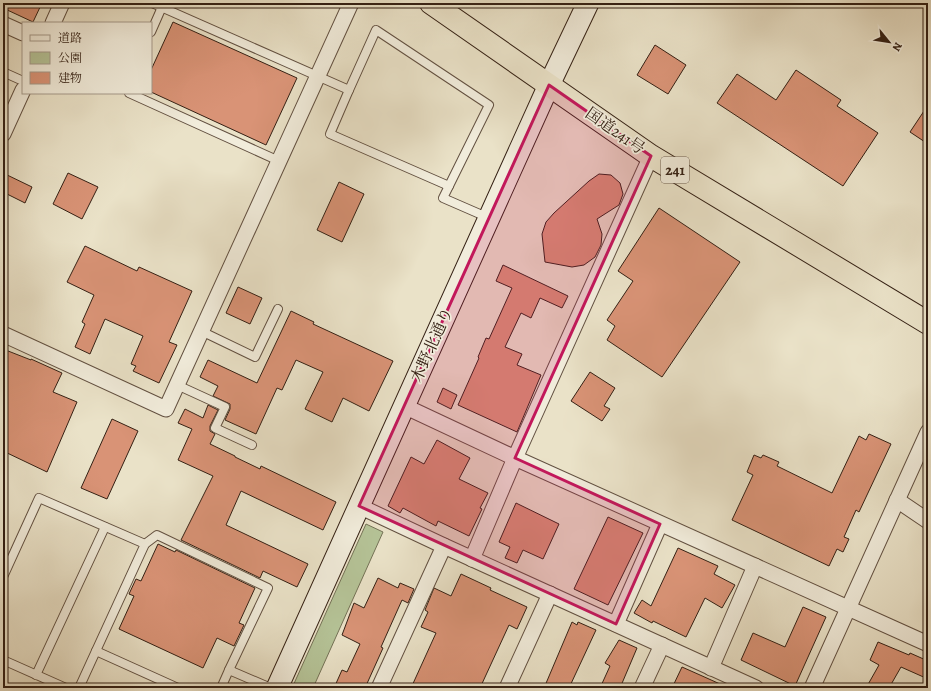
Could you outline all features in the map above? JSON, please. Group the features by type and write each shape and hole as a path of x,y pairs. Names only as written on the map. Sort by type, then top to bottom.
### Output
{"highway":[{"name":"国道241号","path":"431,3 651,156 928,323"}],"street":[{"path":"53,22 62,3"},
{"path":"3,334 166,409 351,3"},
{"name":"木野北通り","path":"277,688 549,85 588,3"},
{"path":"3,24 22,33"},
{"path":"3,134 22,92"},
{"path":"472,559 515,458 651,156"},
{"path":"404,406 660,524 928,644"},
{"path":"812,688 928,432"},
{"path":"897,500 928,521"},
{"path":"359,506 756,688"},
{"path":"616,624 660,524"},
{"path":"379,688 444,546"},
{"path":"711,668 755,566"},
{"path":"507,688 550,594"},
{"path":"642,688 662,645"}],"lane":[{"path":"152,3 348,90"},
{"path":"152,30 162,7"},
{"path":"449,186 330,134 348,90 376,30 489,105 449,186 443,198 490,218"},
{"path":"3,72 22,81"},
{"path":"131,94 279,161"},
{"path":"201,332 255,357 278,309"},
{"path":"177,385 225,407 215,428 252,445"},
{"path":"3,577 39,498 145,544"},
{"path":"36,675 104,527"},
{"path":"79,688 145,544 157,535 268,588 221,688"},
{"path":"96,651 178,688"},
{"path":"3,660 66,688"},
{"path":"229,670 270,688"}],"highlighted area":[{"path":"549,85 651,156 515,458 660,524 616,624 359,506"}],"green space":[{"path":"366,524 383,532 313,688 292,688"}],"building":[{"path":"3,3 42,3 33,22 3,8"},
{"path":"173,22 297,78 266,145 152,92 152,68"},
{"path":"655,45 686,65 668,94 637,75"},
{"path":"796,70 841,100 837,106 878,133 843,186 717,103 737,74 776,100"},
{"path":"928,105 928,144 910,132"},
{"path":"3,173 32,187 25,203 3,192"},
{"path":"68,173 98,187 82,219 53,204"},
{"path":"599,174 611,175 620,183 623,194 619,205 597,219 602,234 601,245 595,257 584,265 572,267 545,262 542,234 546,222 589,181"},
{"path":"339,182 364,194 342,242 317,230"},
{"path":"659,208 740,262 662,377 607,340 615,326 607,320 633,281 618,271"},
{"path":"85,246 137,271 139,267 192,291 169,342 177,345 159,383 133,371 136,366 131,364 143,336 105,319 90,354 75,347 85,324 82,322 94,295 67,282"},
{"path":"503,265 568,296 562,308 540,298 531,318 521,313 505,347 522,354 517,365 541,375 517,432 458,405 479,358 478,357 486,338 489,339 512,288 496,281"},
{"path":"238,287 262,298 250,324 226,313"},
{"path":"291,311 314,322 313,324 393,361 369,411 343,398 332,422 305,409 323,372 296,360 282,390 277,388 256,434 225,420 230,409 230,404 213,396 218,386 200,377 208,360 257,383"},
{"path":"3,349 31,359 62,373 53,392 77,402 47,472 3,451"},
{"path":"590,372 615,388 604,406 610,409 602,421 571,401"},
{"path":"443,388 457,395 451,409 437,402"},
{"path":"208,405 218,410 210,426 210,431 215,434 210,444 260,469 261,466 336,502 323,530 241,491 226,525 308,564 297,587 263,571 260,578 181,540 213,476 178,460 192,429 178,423 185,409 203,418"},
{"path":"112,419 138,431 107,499 81,488"},
{"path":"869,434 891,444 859,512 856,510 844,537 849,539 843,552 837,549 829,566 732,520 753,475 747,472 754,455 761,458 763,455 779,462 777,466 832,493 859,436 866,440"},
{"path":"437,440 470,458 459,479 488,493 480,508 482,509 469,536 438,521 436,526 403,508 400,513 388,506 411,457 424,464"},
{"path":"516,503 559,524 543,559 523,550 517,563 505,558 510,547 499,542"},
{"path":"608,517 643,533 608,605 574,589"},
{"path":"158,544 175,552 176,550 255,588 239,623 244,625 234,646 217,638 203,668 119,629 134,596 129,594 136,579 141,581"},
{"path":"678,548 718,566 714,574 735,585 722,608 705,598 686,637 653,621 652,623 634,613 642,600 651,606"},
{"path":"461,574 491,588 490,590 527,607 517,629 509,625 480,688 411,688 436,633 421,627 428,612 425,610 434,588 451,596"},
{"path":"378,578 398,588 400,583 414,589 408,603 402,600 365,688 334,688 342,670 347,672 360,644 342,635 354,603 364,608"},
{"path":"803,607 826,617 795,686 741,660 753,633 785,647"},
{"path":"572,622 577,625 578,622 596,630 569,688 544,688"},
{"path":"619,640 637,648 620,688 600,688 610,666 605,663"},
{"path":"878,642 928,661 928,679 901,667 889,688 866,688 879,665 870,660"},
{"path":"682,667 700,675 729,688 672,688"}]}
